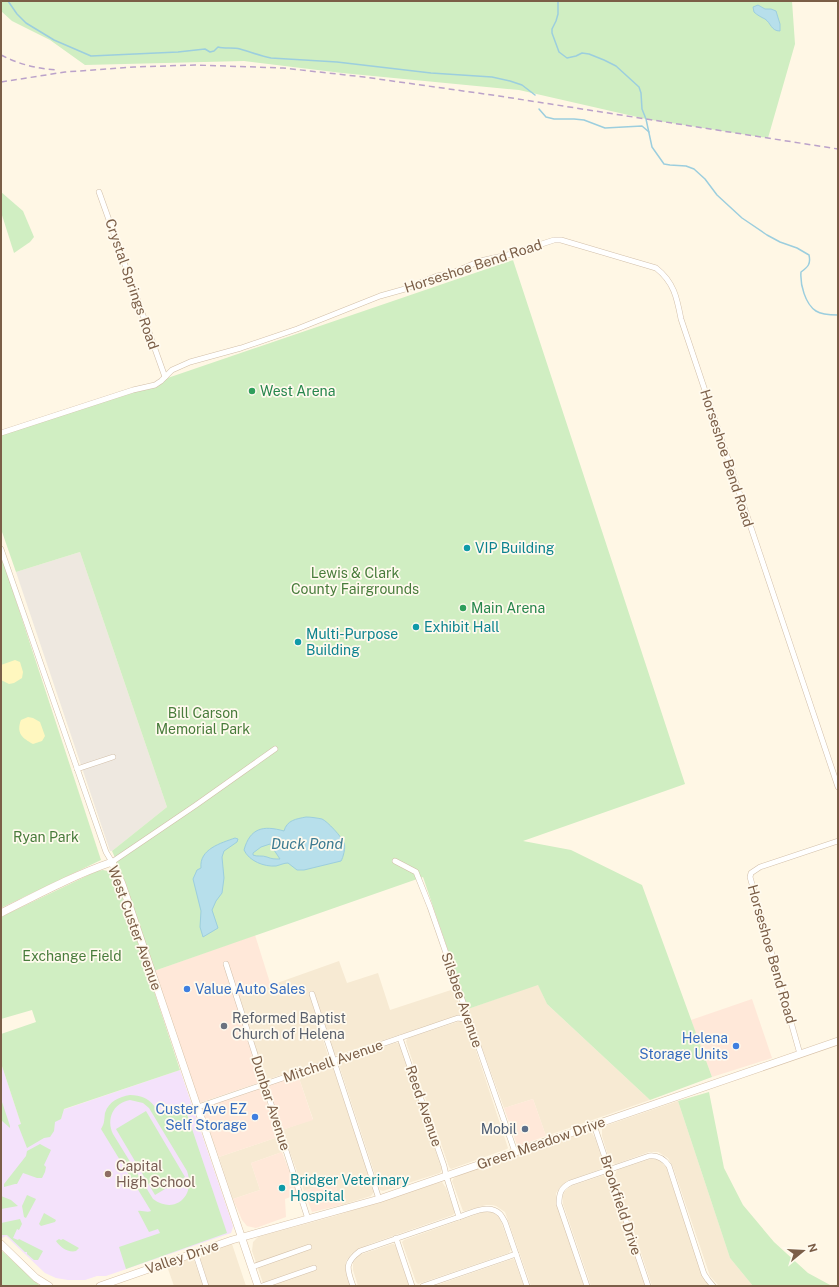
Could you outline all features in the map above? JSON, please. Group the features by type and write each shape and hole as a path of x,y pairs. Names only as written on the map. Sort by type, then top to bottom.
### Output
{"main road":[{"path":"1,913 60,884 112,862"},
{"name":"West Custer Avenue","path":"112,862 122,884 258,1286"},
{"name":"Green Meadow Drive","path":"242,1237 378,1199 838,1041"},
{"name":"Valley Drive","path":"100,1286 242,1237"},
{"path":"1,1244 36,1278 49,1286"}],"street":[{"name":"Crystal Springs Road","path":"99,192 164,377"},
{"name":"Horseshoe Bend Road","path":"1,432 133,390 155,385 172,370 190,362 241,348 297,329 376,298 405,289 437,276 452,273 480,261 511,254 554,240 561,240 656,268 662,273 673,288 684,326 838,787"},
{"name":"West Custer Avenue","path":"1,550 106,852 112,862"},
{"path":"112,862 196,805 275,748"},
{"path":"77,770 112,757"},
{"name":"Horseshoe Bend Road","path":"800,1054 750,877 751,873 760,867 838,841"},
{"name":"Silsbee Avenue","path":"395,861 416,872 420,879 515,1152"},
{"name":"Dunbar Avenue","path":"226,964 308,1219"},
{"path":"312,994 378,1199"},
{"name":"Mitchell Avenue","path":"198,1107 458,1018 469,1021"},
{"name":"Reed Avenue","path":"400,1038 444,1166 459,1217"},
{"name":"Brookfield Drive","path":"594,1125 648,1286"},
{"path":"587,1286 559,1204 559,1196 563,1187 570,1182 649,1156 660,1157 669,1166 704,1274 713,1286"},
{"path":"353,1286 348,1268 352,1257 360,1251 482,1209 492,1209 500,1214 505,1222 527,1286"},
{"path":"396,1238 412,1286"},
{"path":"252,1267 309,1247"},
{"path":"195,1252 206,1286"},
{"path":"423,1286 516,1254"},
{"path":"262,1286 314,1268"}],"shaded area":[{"path":"80,552 167,807 112,851 110,851 16,572"},
{"path":"255,935 271,986 237,998 264,1081 199,1103 154,971"},
{"path":"339,961 347,983 378,973 390,1010 454,989 462,1013 461,1015 334,1056 314,991 309,993 328,1056 326,1060 266,1080 238,997"},
{"path":"538,984 547,1004 650,1100 546,1136 533,1099 504,1108 468,1009"},
{"path":"752,999 772,1058 712,1077 691,1020"},
{"path":"460,1021 465,1021 467,1023 508,1148 451,1169 449,1167 406,1041 408,1038"},
{"path":"399,1043 400,1045 442,1170 440,1173 383,1191 380,1190 338,1062"},
{"name":"Capital High School","path":"1,1063 21,1124 180,1070 232,1223 233,1227 231,1233 106,1276 97,1276 85,1280 68,1280 56,1278 45,1273 6,1236 1,1237"},
{"path":"328,1065 333,1068 374,1192 371,1196 342,1205 334,1181 304,1191 282,1130 313,1119 298,1075"},
{"path":"298,1075 313,1120 282,1130 268,1085"},
{"path":"262,1088 278,1137 219,1157 202,1110 204,1107"},
{"path":"533,1099 546,1136 517,1145 504,1108"},
{"path":"678,1101 730,1258 753,1286 719,1286 710,1276 673,1167 668,1158 658,1152 649,1152 616,1164 610,1162 602,1136 602,1128"},
{"path":"586,1132 592,1133 595,1138 603,1162 603,1167 567,1181 556,1193 556,1200 584,1286 531,1286 505,1212 492,1205 486,1205 463,1211 452,1181 459,1175"},
{"path":"278,1137 282,1152 251,1163 260,1190 233,1199 219,1157"},
{"path":"282,1152 298,1194 285,1199 286,1217 256,1228 247,1226 242,1220 233,1199 260,1190 251,1163"},
{"path":"650,1159 659,1160 666,1167 702,1275 710,1286 652,1286 615,1175 617,1170"},
{"path":"604,1175 609,1177 646,1286 591,1286 563,1204 563,1195 571,1186"},
{"path":"334,1181 342,1205 312,1212 304,1191"},
{"path":"442,1182 446,1188 455,1212 453,1215 370,1244 352,1253 346,1261 346,1268 351,1286 264,1286 252,1251 253,1242 258,1237 335,1216"},
{"path":"483,1212 494,1212 499,1216 511,1249 509,1253 418,1284 402,1242"},
{"path":"232,1244 246,1286 209,1286 199,1254"},
{"path":"392,1244 396,1247 409,1286 358,1286 353,1270 353,1263 359,1255"},
{"path":"193,1257 203,1286 174,1286 167,1266"},
{"path":"514,1259 524,1286 434,1286 509,1260"}],"green space":[{"path":"1,1 792,1 795,44 768,138 646,119 519,90 342,73 244,61 85,65 50,40 12,21 1,11"},
{"path":"1,192 23,211 34,237 30,242 14,253 1,212"},
{"name":"Lewis & Clark County Fairgrounds","path":"513,260 685,784 523,841 571,850 642,885 712,1077 650,1100 547,1004 538,985 468,1009 423,877 154,971 121,871 112,851 167,807 80,552 16,572 1,529 1,435"},
{"name":"Ryan Park","path":"1,555 101,860 1,908"},
{"name":"Exchange Field","path":"103,870 112,872 119,885 180,1070 64,1109 61,1119 55,1122 54,1131 50,1137 44,1138 27,1148 18,1125 21,1124 1,1063 1,1034 36,1022 32,1010 1,1019 1,917 97,871"},
{"path":"709,1092 724,1168 743,1205 774,1242 808,1273 832,1286 753,1286 730,1258 678,1101"},
{"path":"130,1095 144,1097 153,1104 167,1125 160,1114 184,1105 227,1233 126,1269 119,1247 160,1233 158,1229 149,1232 138,1211 151,1211 101,1129 104,1123 105,1113 109,1105 118,1098","holes":["130,1100 143,1103 149,1108 187,1171 189,1188 182,1200 176,1204 169,1205 153,1199 113,1134 111,1128 110,1123 112,1112 119,1104"]},
{"path":"1,1099 10,1126 10,1128 1,1120"},
{"path":"146,1111 185,1177 155,1195 116,1129"},
{"path":"40,1144 51,1150 44,1165 46,1167 42,1178 37,1178 23,1173 17,1184 4,1187 4,1184 26,1156 27,1151"},
{"path":"27,1195 36,1199 26,1218 24,1217 22,1206"},
{"path":"1,1196 11,1200 18,1206 1,1209"},
{"path":"44,1213 56,1220 55,1222 41,1226 39,1224"},
{"path":"20,1219 22,1224 19,1230 17,1229 13,1238 19,1239 43,1251 38,1260 34,1260 7,1235 1,1235 1,1223"},
{"path":"63,1239 79,1248 76,1251 67,1250 56,1241"},
{"path":"1,1250 40,1286 1,1286"}],"sand":[{"path":"15,660 20,662 23,672 22,678 9,684 1,680 1,665"},
{"path":"28,717 40,722 45,736 42,741 33,744 21,735 19,728 21,720"}],"water":[{"path":"758,5 765,9 776,11 780,24 780,31 775,30 765,19 754,12 753,7"},
{"name":"Duck Pond","path":"306,817 322,819 343,840 345,845 341,861 304,870 297,870 288,863 276,866 262,864 253,860 246,854 244,850 250,837 258,830 270,828 284,831 287,824 290,822 295,819","holes":["270,844 280,859 255,856 253,853 261,847"]},
{"path":"235,838 238,839 237,842 224,851 222,857 224,878 222,893 212,910 218,928 203,937 200,927 201,911 193,879 197,870 201,868 201,861 207,851"}],"waterway":[{"path":"8,1 17,14 26,23 54,40 91,56 178,52 205,49 210,52 214,51 218,47 235,48 271,58 337,62 431,73 492,77 522,85 535,95"},
{"path":"558,1 558,14 552,29 552,33 559,52 567,58 582,53 604,60 616,66 639,87 642,109 646,119 652,147 664,164 686,166 694,169 705,179 717,195 742,218 767,235 809,255 810,261 801,272 802,288 806,299 816,311 838,315"},
{"path":"539,109 546,117 554,119 584,120 605,128 642,126 649,132"}],"railway":[{"path":"1,55 28,66 57,70"},
{"path":"1,82 65,72 134,67 195,65 283,68 364,77 499,96 838,149"}],"place":[{"name":"West Arena","path":"252,391"},
{"name":"VIP Building","path":"467,548"},
{"name":"Main Arena","path":"463,608"},
{"name":"Exhibit Hall","path":"416,627"},
{"name":"Multi-Purpose Building","path":"298,642"},
{"name":"Value Auto Sales","path":"187,989"},
{"name":"Reformed Baptist Church of Helena","path":"224,1026"},
{"name":"Helena Storage Units","path":"736,1046"},
{"name":"Custer Ave EZ Self Storage","path":"255,1117"},
{"name":"Mobil","path":"525,1129"},
{"name":"Capital High School","path":"108,1174"},
{"name":"Bridger Veterinary Hospital","path":"282,1188"}],"park label":[{"name":"Bill Carson Memorial Park","path":"203,722"}]}
